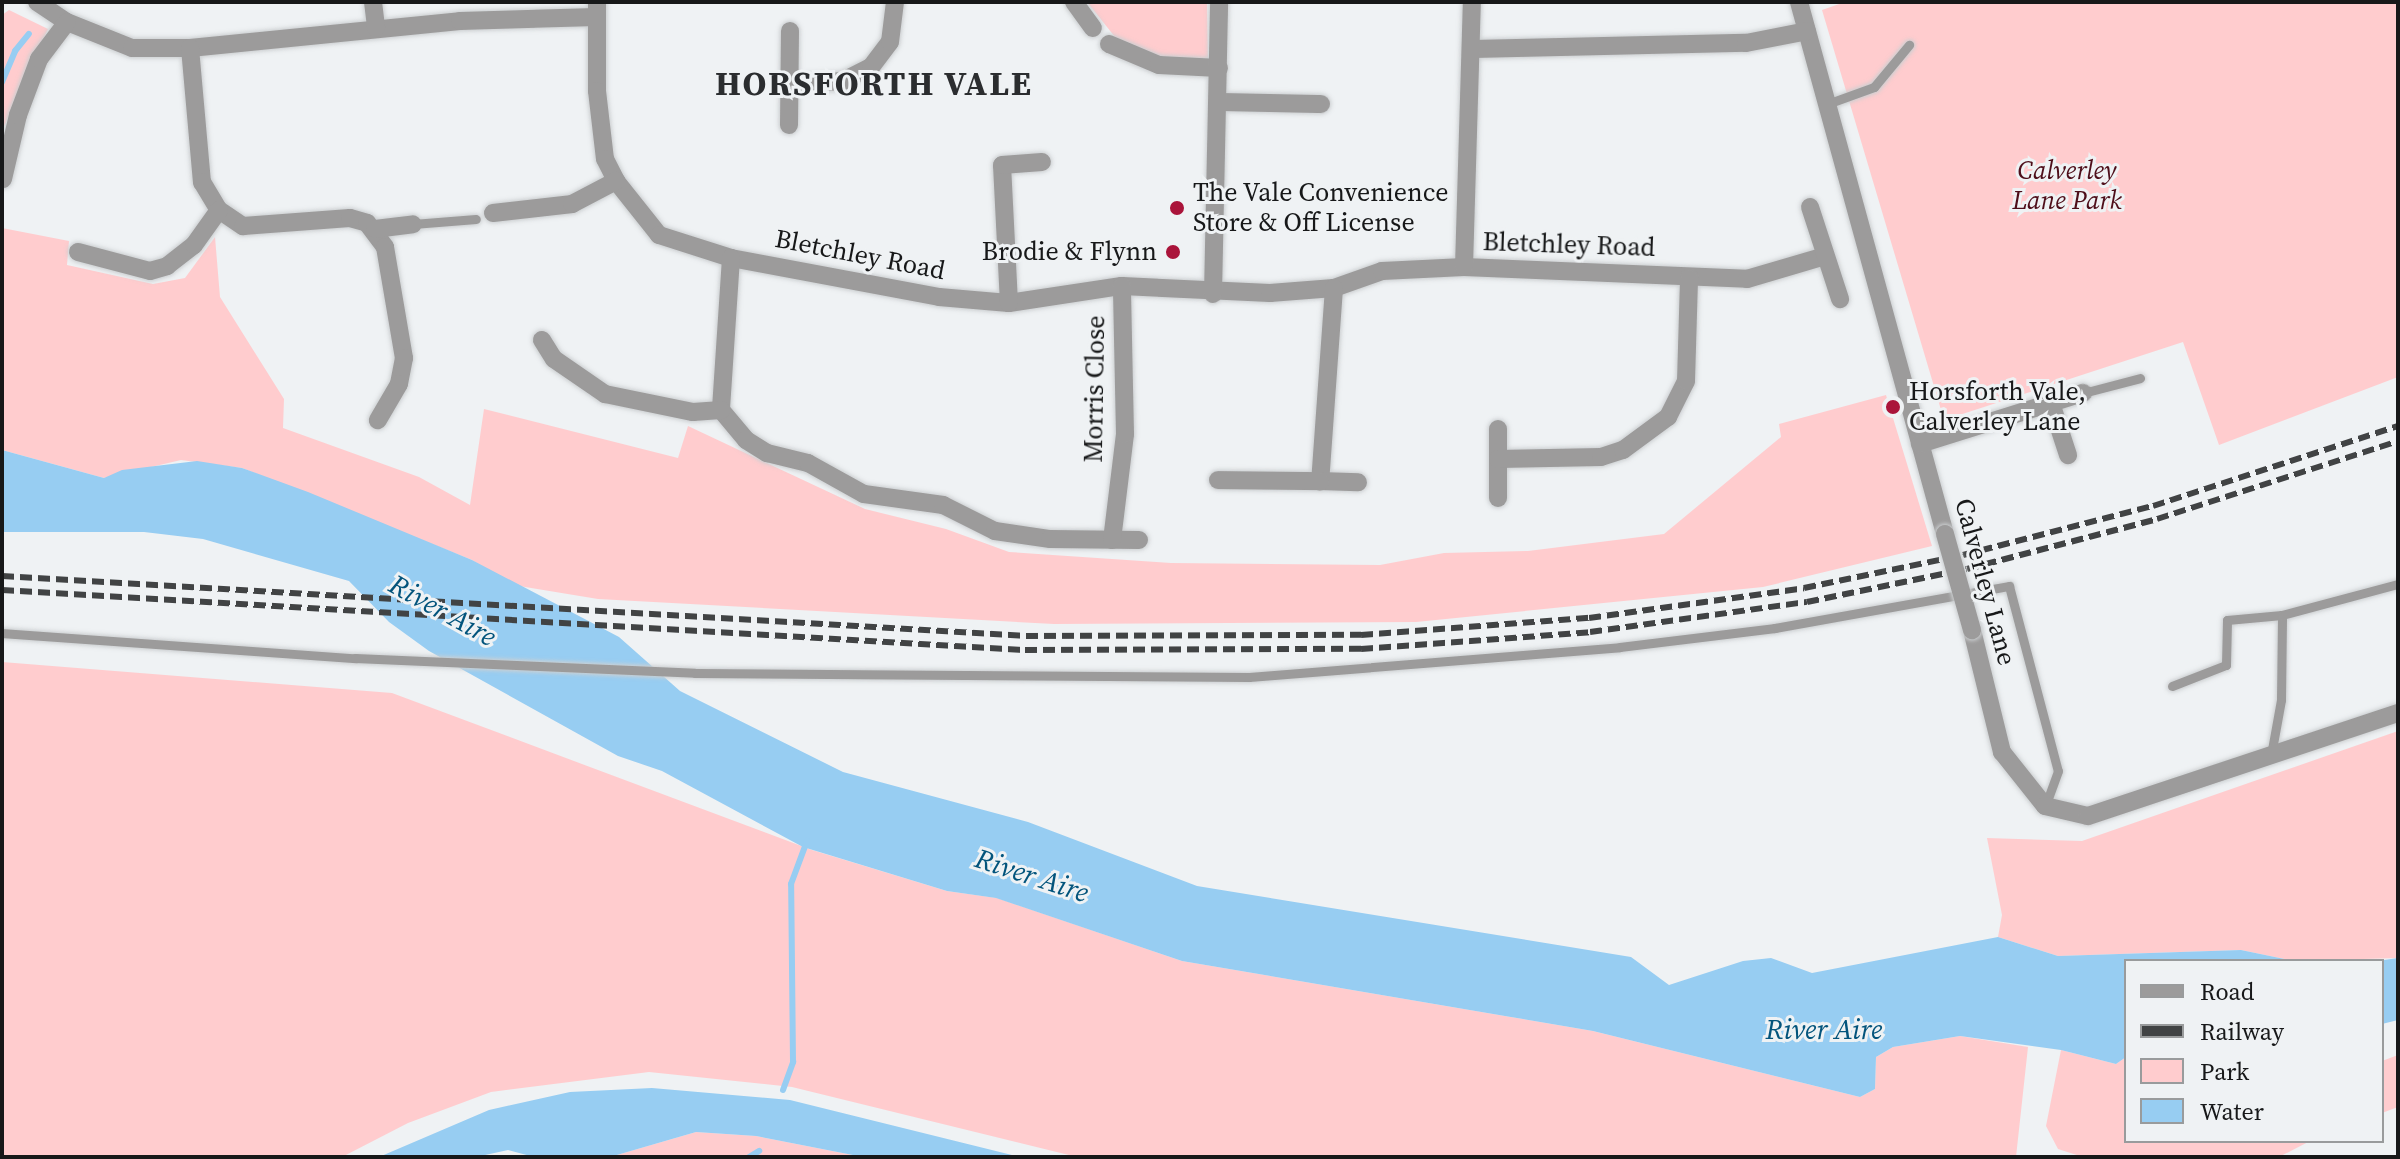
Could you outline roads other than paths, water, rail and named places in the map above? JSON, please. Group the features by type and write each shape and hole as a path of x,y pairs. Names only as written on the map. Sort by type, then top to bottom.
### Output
{"street":[{"path":"37,2 67,22 132,48 190,48 376,28 597,10"},
{"path":"373,2 376,28"},
{"path":"790,84 843,81 871,67 890,42 895,2"},
{"path":"1074,2 1093,28"},
{"path":"1213,294 1219,2"},
{"path":"1464,267 1473,49 1472,2"},
{"name":"Calverley Lane","path":"1799,2 1972,630 2002,752 2045,806"},
{"name":"Bletchley Road","path":"597,10 598,105 605,159 616,181 659,235 731,258 939,297 1009,303 1122,286 1213,294 1334,288 1382,271 1464,267 1747,279 1825,256"},
{"path":"3,179 39,59 67,22"},
{"path":"789,125 790,31"},
{"path":"1473,49 1746,43 1807,31"},
{"path":"1109,44 1159,65 1219,68"},
{"path":"190,48 202,182 219,210 243,226 350,218 375,229 413,224"},
{"path":"1218,102 1321,104"},
{"path":"1009,303 1002,165 1042,162"},
{"path":"484,216 572,204 616,181"},
{"path":"1810,207 1840,299"},
{"path":"78,252 150,271 167,266 194,245 219,210"},
{"path":"375,229 385,247 404,358 399,384 378,420"},
{"path":"731,258 721,410 729,424 767,453 808,463 881,500 943,505 995,531 1021,537 1139,540"},
{"path":"1498,459 1601,457 1623,450 1668,417 1686,381 1689,278"},
{"name":"Morris Close","path":"1112,540 1125,434 1122,286"},
{"path":"1320,481 1334,288"},
{"path":"542,340 554,359 605,394 669,409 721,410"},
{"path":"1920,444 2083,393"},
{"path":"2051,403 2068,455"},
{"path":"1498,429 1498,498"},
{"path":"1218,480 1358,482"},
{"path":"2045,806 2088,816 2398,713"}],"lane":[{"path":"1827,104 1874,87 1909,45"},
{"path":"413,224 484,216"},
{"path":"2083,393 2140,378"},
{"path":"2172,686 2226,665 2227,620 2282,615 2398,584"},
{"path":"2,633 355,658 695,673 1249,677 1635,645 1929,603 2009,586 2058,771 2045,806"},
{"path":"2270,758 2281,700 2282,615"}],"water":[{"name":"River Aire","path":"2,450 104,478 122,470 197,461 242,468 472,560 619,637 680,691 843,772 1028,822 1197,886 1631,957 1669,985 1743,961 1771,958 1812,973 1998,937 2058,956 2241,950 2284,959 2124,959 2124,1058 2116,1064 2061,1050 1960,1036 1893,1047 1876,1057 1875,1089 1860,1097 1593,1031 1182,961 996,898 947,891 803,847 662,771 618,756 429,651 389,622 349,581 203,539 144,532 2,532"},
{"path":"2398,958 2398,1020 2384,1024 2384,960"},
{"path":"652,1088 790,1100 1020,1157 863,1157 756,1136 696,1132 610,1157 534,1157 508,1150 476,1157 379,1157 489,1110 570,1092"}],"waterway":[{"path":"2,82 15,51 29,34"},
{"path":"783,1090 793,1062 791,884 807,841"},
{"path":"749,1157 759,1151"}],"railway":[{"path":"2,576 1026,636 1361,635 1589,618 1804,588 1963,555 2153,506 2398,426"},
{"path":"2,590 1025,650 1361,649 1590,632 1807,602 1967,569 2157,519 2398,441"}],"place":[{"name":"The Vale Convenience Store & Off License","path":"1177,208"},
{"name":"Brodie & Flynn","path":"1173,252"},
{"name":"Horsforth Vale, Calverley Lane","path":"1893,407"}],"district":[{"name":"HORSFORTH VALE","path":"874,84"}],"park label":[{"name":"Calverley Lane Park","path":"2067,186"}]}
